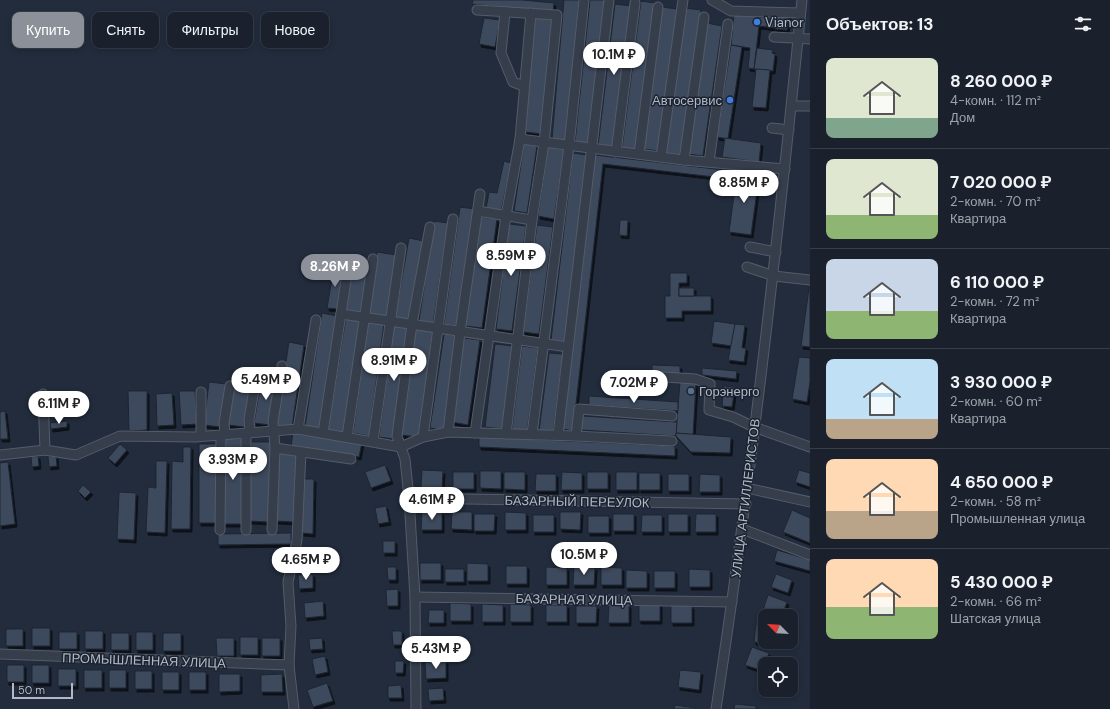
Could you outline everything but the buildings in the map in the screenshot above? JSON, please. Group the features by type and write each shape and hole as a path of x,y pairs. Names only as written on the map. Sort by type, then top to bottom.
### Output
{"street":[{"path":"532,434 569,146 584,0"},
{"path":"558,435 609,0"},
{"path":"661,157 683,0"},
{"path":"712,0 732,11 800,13"},
{"name":"УЛИЦА АРТИЛЛЕРИСТОВ","path":"716,709 746,504 754,427 774,276 802,0"},
{"path":"616,152 635,3"},
{"path":"639,154 658,7"},
{"path":"477,10 557,15 544,143 532,220 506,434"},
{"path":"505,12 501,53 513,82 524,86"},
{"path":"475,433 506,216 520,139 531,13"},
{"path":"684,160 704,17"},
{"path":"709,162 728,24"},
{"path":"774,37 810,39"},
{"path":"792,106 810,106"},
{"path":"772,128 789,130"},
{"path":"520,139 684,160 785,169"},
{"path":"448,432 460,332 480,194"},
{"path":"478,211 532,220"},
{"path":"423,437 453,219"},
{"path":"416,709 415,597 409,498 405,459 397,436 412,324 430,227"},
{"path":"750,247 776,252"},
{"path":"372,441 401,248"},
{"path":"347,437 366,317 373,259"},
{"path":"323,433 348,267"},
{"path":"747,267 774,276 810,280"},
{"path":"341,314 568,347"},
{"path":"298,430 316,320"},
{"path":"272,530 275,448 274,431 282,366"},
{"path":"649,376 695,379 710,384 709,410 733,417 754,427 810,447"},
{"path":"246,530 248,433 256,382"},
{"path":"220,530 223,434 230,386"},
{"path":"201,392 201,436"},
{"path":"43,394 45,450"},
{"path":"576,436 579,410 672,416"},
{"path":"0,455 45,450 76,455 120,436 201,436 298,430 401,447 423,437 448,432 558,435 672,441"},
{"path":"275,448 351,459"},
{"path":"294,709 289,665 291,626 288,582 297,540 300,452"},
{"path":"748,488 810,502"},
{"name":"БАЗАРНЫЙ ПЕРЕУЛОК","path":"409,498 746,504"},
{"path":"742,529 810,555"},
{"name":"БАЗАРНАЯ УЛИЦА","path":"415,597 732,602"},
{"name":"ПРОМЫШЛЕННАЯ УЛИЦА","path":"0,654 289,665"}],"place":[{"name":"Vianor","path":"757,22"},
{"name":"Автосервис","path":"730,100"},
{"name":"Горэнерго","path":"691,391"}]}
